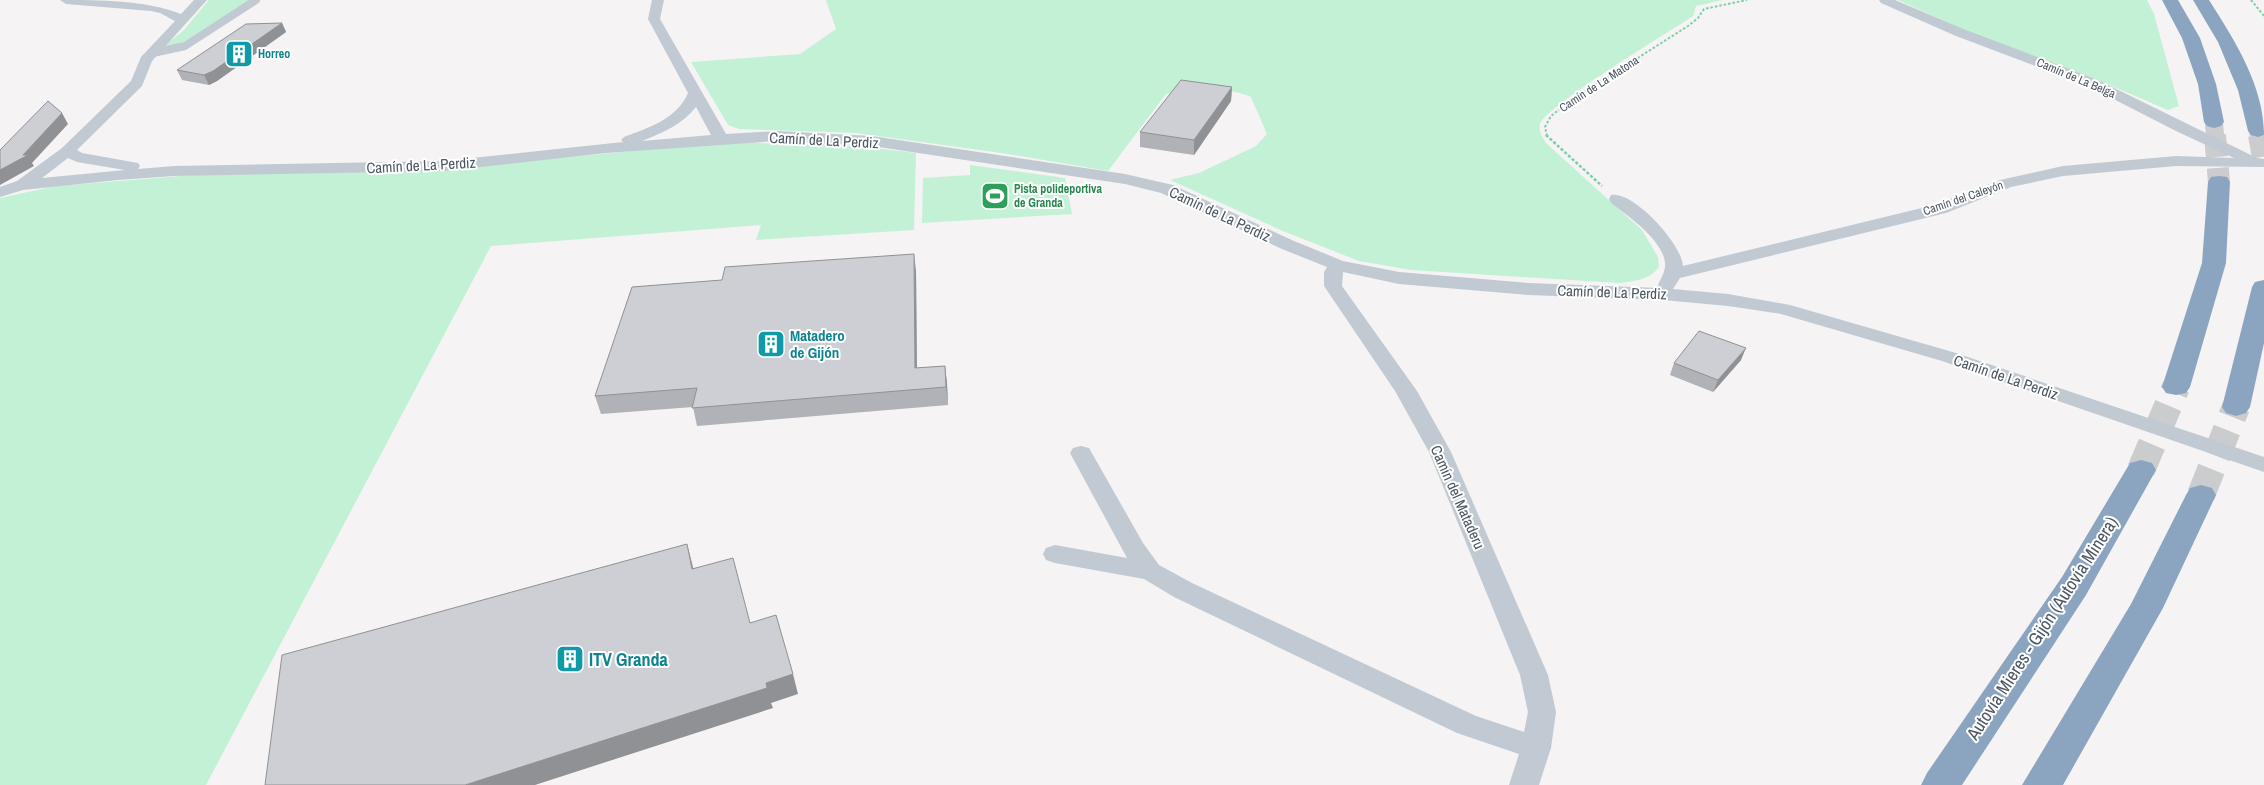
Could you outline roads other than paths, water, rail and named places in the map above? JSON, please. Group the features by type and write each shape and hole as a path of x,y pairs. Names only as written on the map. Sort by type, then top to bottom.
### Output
{"highway":[{"path":"2170,0 2191,38 2207,84 2214,122"},
{"path":"2201,0 2227,42 2247,90 2258,131"},
{"path":"2176,388 2214,263 2219,182"},
{"path":"2236,407 2264,287"},
{"name":"Autovía Mieres - Gijón (Autovía Minera)","path":"1941,785 2074,586 2141,470"},
{"path":"2042,785 2146,608 2201,495"}],"street":[{"path":"66,0 139,5 164,10 182,20"},
{"path":"139,5 172,0"},
{"path":"21,185 68,151 78,139 137,83 146,60 201,0"},
{"path":"658,0 654,19 721,138"},
{"name":"Camín de La Belga","path":"1885,0 1961,33 2092,83 2181,128 2262,164"},
{"path":"606,148 645,134 670,122 685,110 693,100 696,92"},
{"name":"Camín de La Perdiz","path":"0,192 21,185 174,171 444,166 606,148 721,138 778,136 872,142 1125,179 1167,189 1288,245 1338,265 1399,278 1528,289 1663,294 1728,300 1783,309 1950,357 2264,465"},
{"path":"68,151 77,157 174,171"},
{"name":"Camín del Caleyón","path":"1672,274 1940,209 2006,183 2063,171 2176,161 2262,164"},
{"path":"1617,199 1645,220 1670,252 1674,263 1672,274 1663,294"},
{"name":"Camín del Mataderu","path":"1338,265 1333,272 1334,286 1338,296 1378,348 1406,391 1440,452 1534,675 1542,712 1536,748 1524,785"},
{"path":"1081,454 1133,548 1150,571"},
{"path":"1055,554 1150,571 1183,590 1467,725 1536,748"}],"lane":[{"path":"153,53 186,46 256,0"},
{"path":"234,14 251,13"}],"tunnel":[{"path":"2214,122 2215,136"},
{"path":"2258,131 2259,136"},
{"path":"2215,135 2219,182"},
{"path":"2259,135 2264,163"},
{"path":"2141,470 2176,387"},
{"path":"2201,495 2236,407"}],"place":[{"name":"Horreo","path":"239,54"},
{"name":"Pista polideportiva de Granda","path":"995,196"},
{"name":"Matadero de Gijón","path":"771,344"},
{"name":"ITV Granda","path":"570,659"}]}
